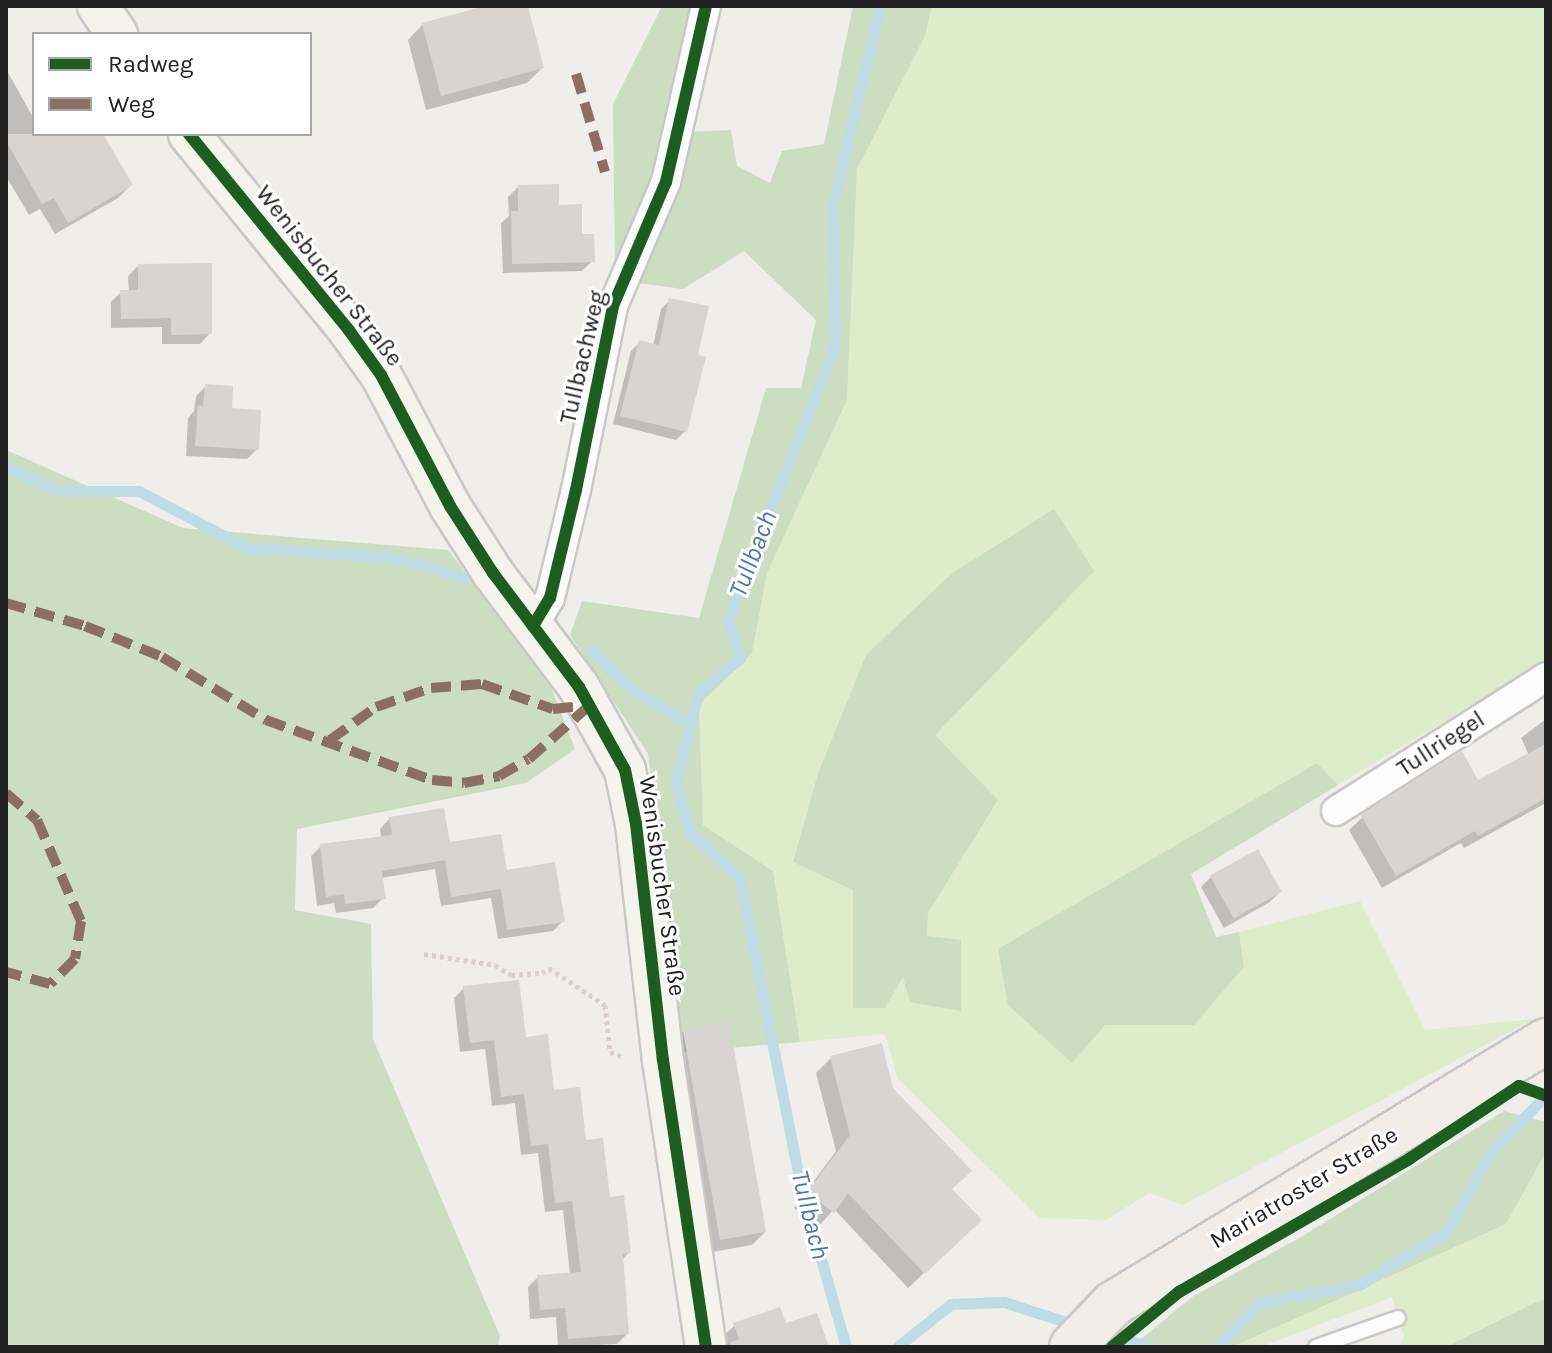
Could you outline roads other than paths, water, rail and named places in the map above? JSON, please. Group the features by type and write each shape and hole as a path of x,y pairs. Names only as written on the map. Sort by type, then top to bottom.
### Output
{"main road":[{"name":"Mariatroster Straße","path":"1072,1347 1113,1304 1546,1041"}],"street":[{"path":"98,6 116,32"},
{"name":"Tullbachweg","path":"533,626 550,598 613,306 666,182 706,6"},
{"name":"Wenisbucher Straße","path":"191,136 348,329 381,375 450,506 493,573 579,687 625,770 636,824 663,1060 706,1347"},
{"name":"Tullriegel","path":"1336,811 1546,677"}],"lane":[{"path":"1316,1347 1398,1318"}],"waterway":[{"name":"Tullbach","path":"846,1347 802,1193 740,879 690,833 676,780 698,693 740,658 728,619 835,344 833,203 880,6"},
{"path":"6,468 60,491 139,491 247,548 387,557 436,568 464,579"},
{"path":"592,650 627,685 690,725"},
{"path":"1216,1347 1260,1302 1359,1285 1447,1231 1492,1150 1546,1095"},
{"path":"897,1347 951,1304 1004,1302 1078,1326"},
{"path":"1099,1332 1152,1347"}]}
